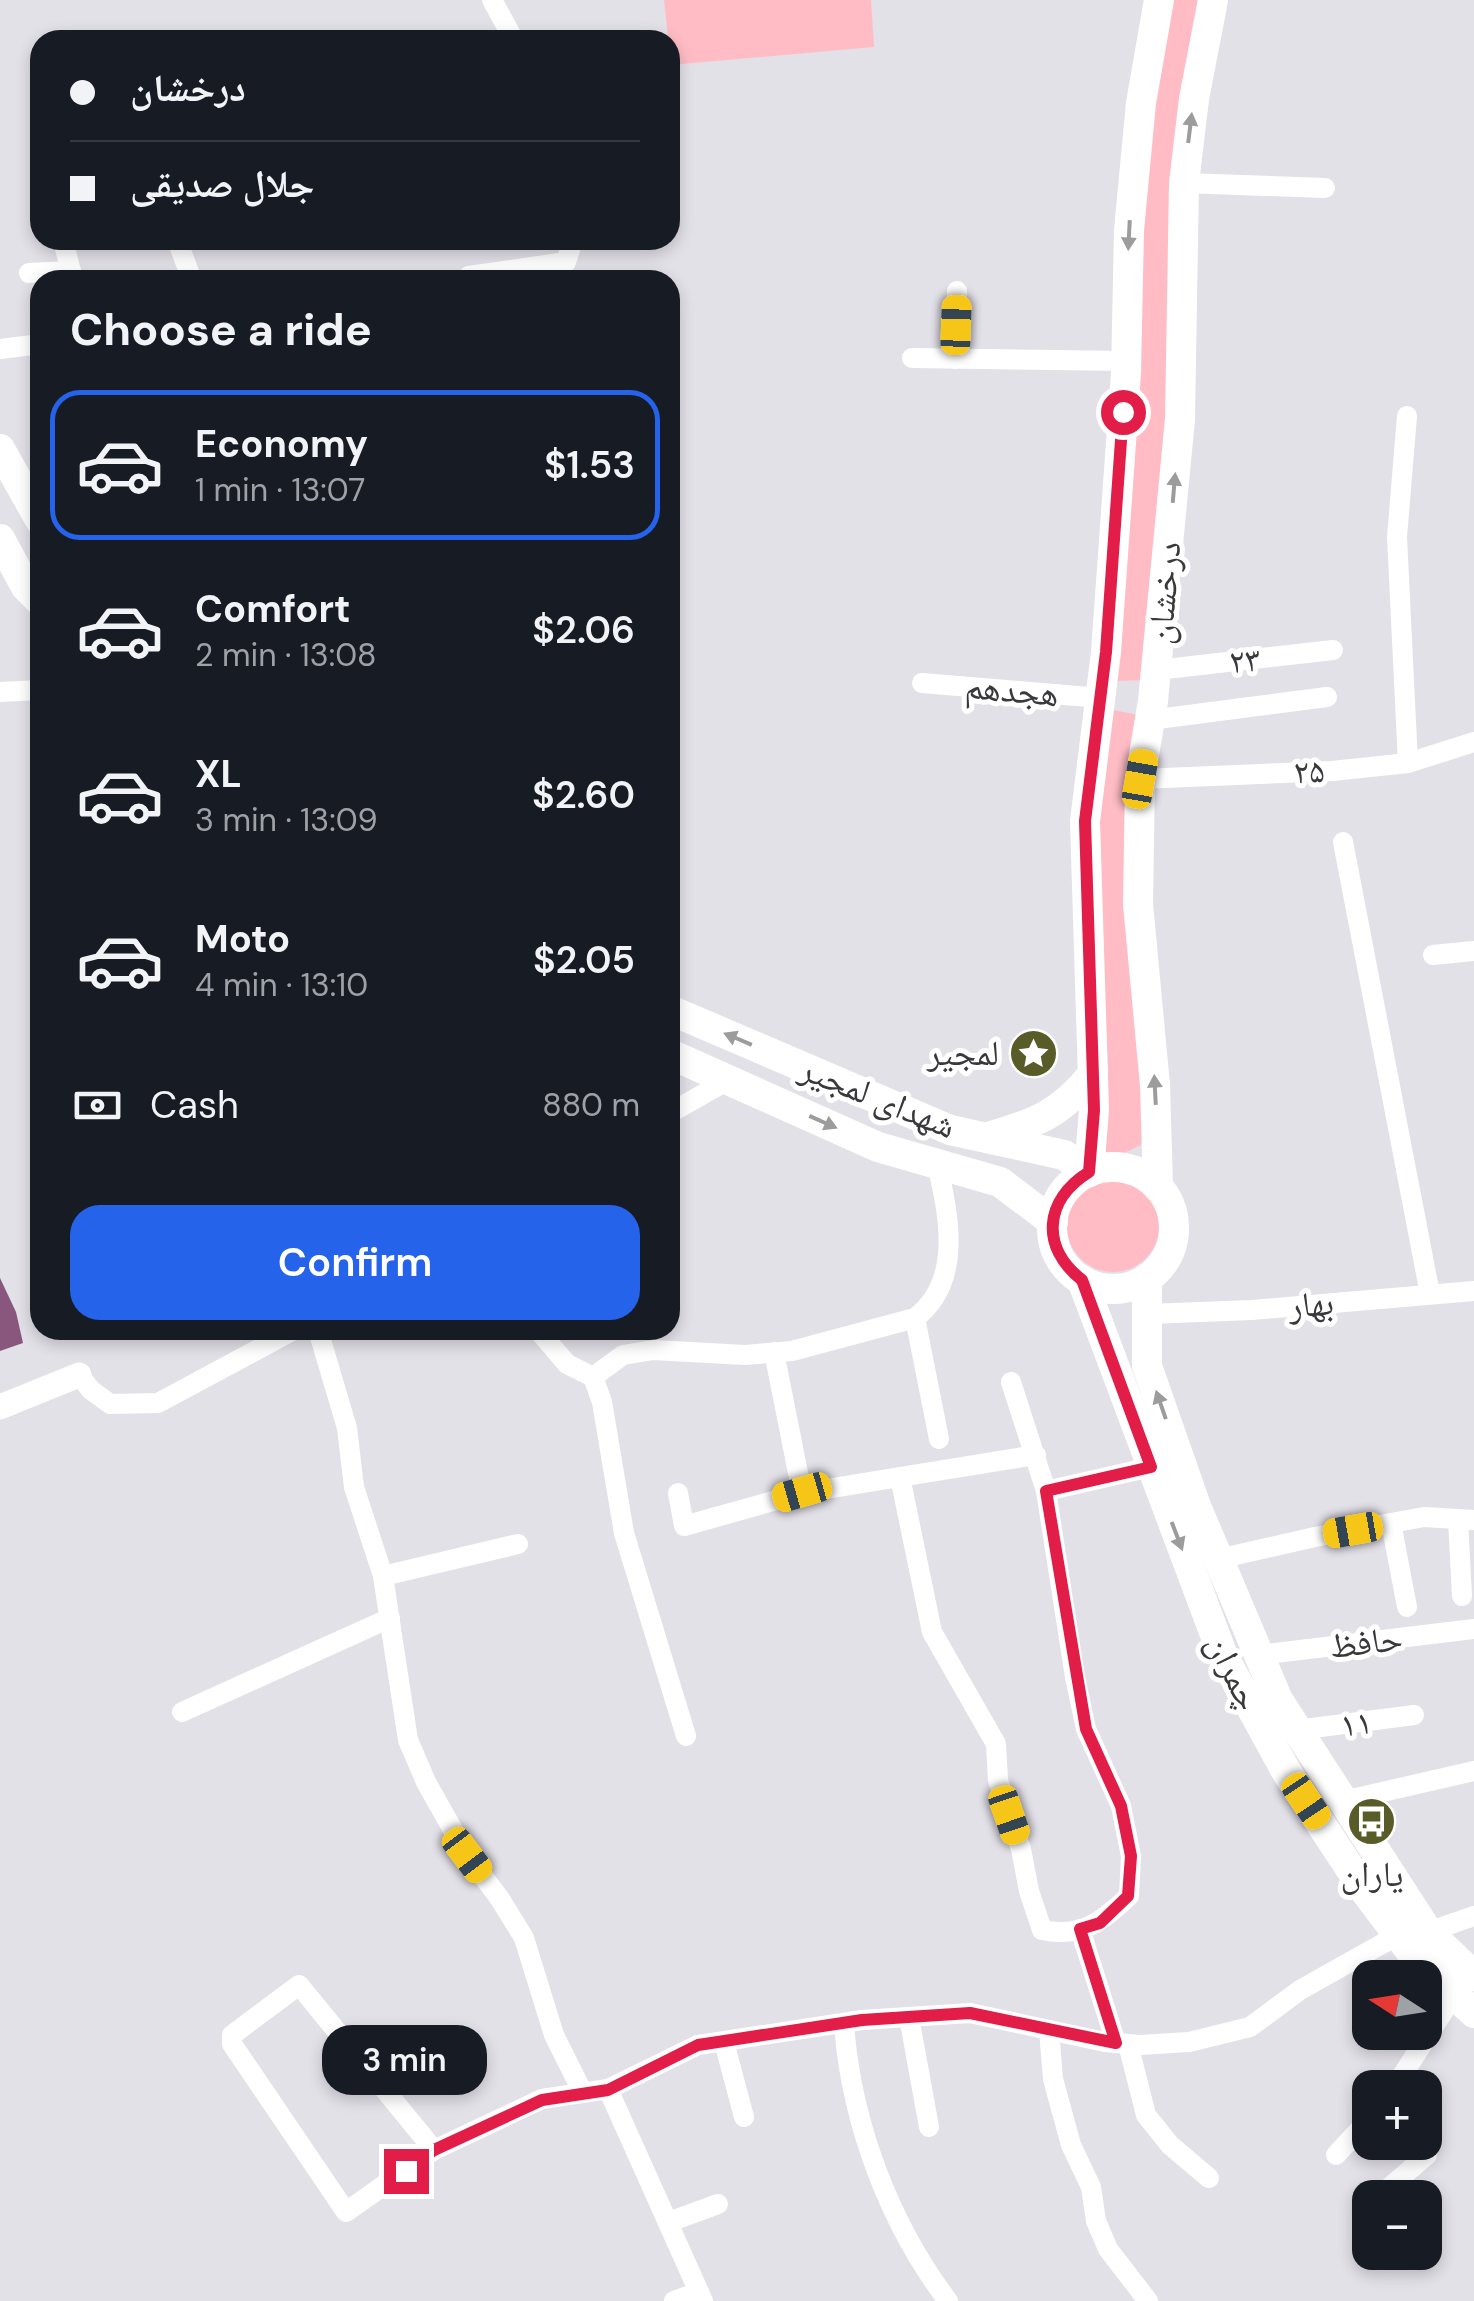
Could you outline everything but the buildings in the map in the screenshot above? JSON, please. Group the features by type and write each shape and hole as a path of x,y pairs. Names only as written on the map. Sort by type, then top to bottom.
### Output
{"main road":[{"name":"درخشان","path":"1089,1172 1094,1110 1085,821 1101,698 1126,361 1129,230 1142,103 1159,0"},
{"name":"درخشان","path":"1158,1187 1155,1085 1138,904 1140,779 1157,670 1180,420 1184,183 1194,99 1213,0"},
{"path":"0,449 30,502"},
{"path":"0,539 30,590"},
{"path":"1101,698 1152,711"},
{"name":"شهدای لمجیر","path":"680,1014 950,1130 1064,1156 1089,1172"},
{"name":"شهدای لمجیر","path":"680,1058 878,1146 1000,1182 1053,1222"},
{"path":"985,1138 1041,1121 1070,1102 1093,1074"},
{"path":"1009,1189 1034,1181 1036,1163 1031,1148"},
{"path":"1108,1167 1144,1175 1158,1187 1169,1204 1174,1224 1172,1245 1162,1264 1147,1278 1115,1289 1098,1287 1068,1270 1053,1239 1053,1222 1064,1192 1089,1172 1108,1167"},
{"name":"چمران","path":"1147,1278 1148,1366 1218,1559 1278,1700 1343,1801 1413,1933 1420,1964 1467,1995"},
{"name":"چمران","path":"1082,1280 1223,1656 1286,1771 1413,1933"}],"street":[{"path":"492,0 508,30"},
{"path":"1184,183 1326,188"},
{"path":"511,270 566,262 570,250"},
{"path":"956,359 957,291"},
{"path":"0,349 30,345"},
{"path":"912,358 1126,361"},
{"path":"1407,416 1397,536 1408,763"},
{"name":"۲۳","path":"1157,670 1333,650"},
{"name":"هجدهم","path":"922,683 1101,698"},
{"path":"0,692 30,690"},
{"path":"1152,711 1326,697"},
{"name":"۲۵","path":"1140,779 1332,771 1408,763 1474,742"},
{"path":"1343,842 1430,1294"},
{"path":"1433,955 1474,951"},
{"path":"680,1107 728,1080"},
{"path":"593,1377 624,1355 654,1350 746,1354 792,1351 915,1318 929,1307 943,1285 947,1261 948,1238 937,1164"},
{"name":"بهار","path":"1148,1314 1252,1310 1474,1291"},
{"path":"915,1318 939,1439"},
{"path":"0,1408 79,1376 110,1404 158,1403 275,1340"},
{"path":"321,1340 348,1428 354,1487 383,1576 408,1740 426,1782 467,1855 524,1938 554,2035 584,2093"},
{"path":"547,1340 567,1364 593,1377 602,1402 624,1534 686,1736"},
{"path":"774,1352 802,1492"},
{"path":"900,1477 932,1632 996,1744 998,1780 1042,1930 1062,1934 1100,1923 1128,1896 1131,1856 1121,1806 1086,1729 1046,1491 1010,1382"},
{"path":"678,1493 684,1526 802,1492 1036,1455"},
{"path":"1046,1491 1151,1467"},
{"path":"1218,1559 1424,1517 1466,1520 1462,1596"},
{"path":"1391,1523 1406,1607"},
{"path":"383,1576 518,1544"},
{"path":"182,1712 390,1618"},
{"name":"حافظ","path":"1259,1655 1474,1629"},
{"name":"۱۱","path":"1298,1730 1414,1714"},
{"path":"1343,1801 1474,1771"},
{"path":"434,2150 302,1988 294,1986 230,2039 346,2212 434,2150 542,2100 608,2090 698,2045 844,2024 970,2013 1122,2043 1189,2042 1250,2027 1300,1990 1413,1933 1474,1916"},
{"path":"1080,1929 1146,2115 1170,2145 1209,2178"},
{"path":"1408,2070 1467,1995"},
{"path":"909,2017 929,2126"},
{"path":"844,2024 847,2064 881,2182 908,2240 948,2301"},
{"path":"1049,2030 1053,2079 1070,2146 1092,2187 1096,2221 1108,2249 1148,2301"},
{"path":"724,2042 744,2117"},
{"path":"608,2090 701,2296 674,2301"},
{"path":"1336,2155 1352,2138"},
{"path":"1398,2180 1422,2160"},
{"path":"669,2222 718,2204"}],"shaded area":[{"path":"664,0 871,0 874,47 680,64 680,30 667,30"},
{"path":"1169,0 1202,0 1146,680 1116,681 1147,146"},
{"path":"1113,710 1144,716 1146,1121 1141,1145 1122,1154 1104,1152 1108,1068 1097,847"},
{"path":"1113,1180 1131,1184 1145,1194 1155,1208 1159,1226 1155,1244 1145,1258 1131,1268 1113,1272 1095,1268 1081,1258 1071,1244 1067,1226 1071,1208 1081,1194 1095,1184"}],"place":[{"name":"لمجیر","path":"1034,1053"},
{"name":"یاران","path":"1372,1822"}],"route":[{"path":"406,2171 434,2150 542,2100 608,2090 698,2045 862,2020 970,2013 1116,2043 1080,1929 1100,1923 1128,1896 1131,1856 1121,1806 1086,1729 1046,1491 1151,1467 1082,1280 1068,1270 1053,1239 1056,1206 1064,1192 1089,1172 1094,1110 1085,821 1106,652 1123,412"}]}
